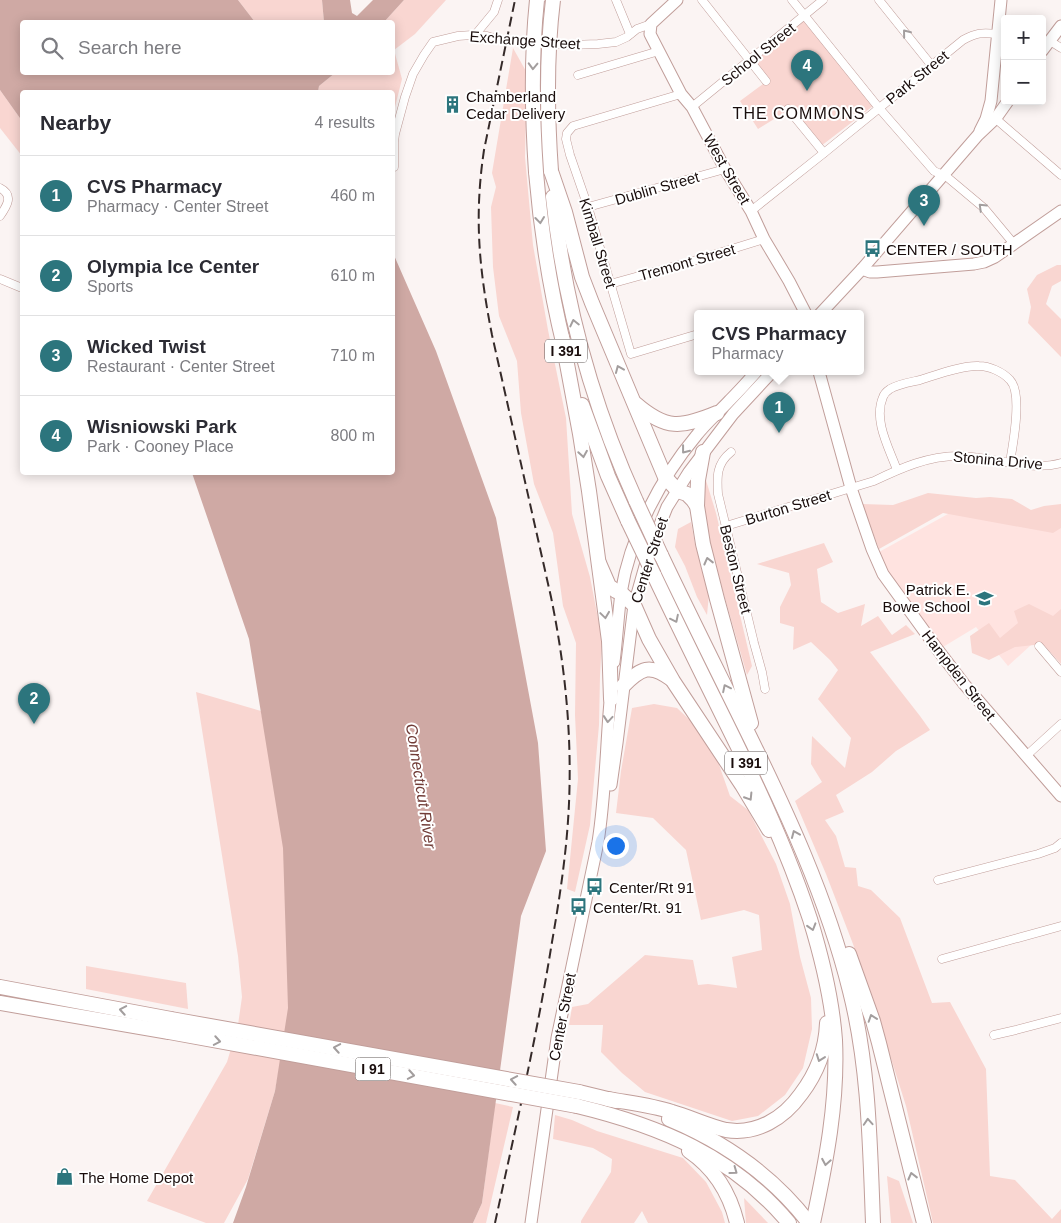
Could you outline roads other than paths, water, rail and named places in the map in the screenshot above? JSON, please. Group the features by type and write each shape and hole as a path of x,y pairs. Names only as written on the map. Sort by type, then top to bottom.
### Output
{"highway":[{"name":"I 391","path":"537,0 532,89 536,172 543,243 562,337 575,383 590,430 628,521 780,836 801,892 822,958"},
{"name":"I 391","path":"552,0 548,82 548,129 551,171 561,259 582,352 603,421 636,501 790,822 813,880"},
{"path":"551,171 565,212 585,285 665,477 678,491 687,494 696,506"},
{"path":"562,337 580,434 599,563 609,641 611,699"},
{"path":"633,401 658,420 672,423 691,423 717,413"},
{"path":"703,452 696,506 703,544 761,760"},
{"path":"599,563 610,586 634,605 673,681 754,805 801,892"},
{"path":"623,686 637,673 653,669 673,681"},
{"path":"813,880 830,924 844,969 860,1038 868,1116 873,1223"},
{"path":"813,880 842,935 873,1021 924,1223"},
{"path":"608,1099 658,1108 732,1130 755,1129 776,1119 802,1093 816,1069 823,1051 827,1012 822,958"},
{"path":"811,1223 820,1192 831,1132 835,1072 835,1044 831,1004 822,958"},
{"path":"0,981 50,996"},
{"name":"I 91","path":"0,987 50,996 170,1025 578,1099 608,1099 668,1118 721,1144 768,1180 811,1223"},
{"name":"I 91","path":"0,1003 53,1012 170,1025"},
{"path":"0,1009 53,1012"},
{"name":"I 91","path":"578,1099 616,1116 682,1141 718,1160 759,1192 789,1223"},
{"path":"616,1116 678,1145 699,1159 713,1173 724,1190 732,1205 737,1223"}],"main road":[{"name":"Exchange Street","path":"651,24 677,0"},
{"path":"978,135 986,119 991,100 1000,0"},
{"name":"West Street","path":"651,24 650,34 681,94 692,107 804,310"},
{"path":"1046,46 1061,26"},
{"path":"993,83 999,94 1001,94"},
{"path":"991,100 996,118"},
{"path":"824,310 978,135 996,118 1005,105"},
{"path":"862,268 870,272 877,272 984,262 1014,244 1061,211"},
{"path":"816,310 838,295"},
{"name":"Center Street","path":"531,1223 556,1045 603,813 608,723 621,593 630,556 638,534 665,477 697,435 753,375"},
{"name":"Center Street","path":"603,813 609,798 634,605 649,552 667,508 689,472 733,414 769,375"},
{"name":"Hampden Street","path":"820,375 851,488 872,549 883,574 964,684 1061,796"}],"street":[{"path":"475,35 494,12 498,0"},
{"path":"616,0 630,34"},
{"path":"702,0 766,81"},
{"path":"792,0 879,108 934,171 957,184 984,208 1014,244"},
{"name":"School Street","path":"692,107 823,0"},
{"path":"879,0 932,66"},
{"name":"Exchange Street","path":"395,134 413,74 433,42 458,36 475,35 500,40 570,45 610,43 627,37 637,29 651,24"},
{"name":"Park Street","path":"751,211 963,40 974,34 997,34"},
{"path":"1050,41 1061,48"},
{"path":"578,75 659,51"},
{"name":"Kimball Street","path":"681,94 573,126 567,133 566,139 631,354 694,335"},
{"path":"788,109 824,153"},
{"path":"996,118 1060,172"},
{"name":"Dublin Street","path":"588,207 725,169"},
{"path":"0,216 8,202 8,198 3,190"},
{"name":"Tremont Street","path":"610,284 764,239"},
{"path":"0,279 20,287"},
{"path":"897,470 881,426 879,408 884,395 891,388 907,383 966,367 979,366 993,368 1011,380 1016,396 1016,416 1010,462"},
{"name":"Beston Street","path":"731,452 720,466 717,476 718,494 765,689"},
{"name":"Stonina Drive","path":"851,488 927,459 946,456 968,456 1028,464 1052,465 1061,463"},
{"name":"Burton Street","path":"726,526 851,488"},
{"path":"1039,646 1061,672"},
{"path":"1026,756 1061,724"},
{"path":"938,880 1038,854 1055,848 1061,843"},
{"path":"942,959 1061,926"},
{"path":"994,1035 1061,1018"}],"water":[{"path":"0,0 238,0 253,20 20,20 20,75 333,75 319,86 318,90 20,90 20,118 0,90"},
{"path":"322,0 350,0 352,13 357,16 373,0 404,0 386,20 324,20"},
{"name":"Connecticut River","path":"395,258 436,351 496,518 538,743 546,851 521,916 482,1203 473,1223 233,1223 275,1091 288,1008 283,848 249,639 193,475 395,475"}],"railway":[{"path":"495,1223 533,1048 555,925 567,838 570,777 564,674 556,623 492,335 479,243 479,198 484,150 515,0"}],"place":[{"name":"Wisniowski Park","path":"807,91"},
{"name":"Chamberland Cedar Delivery","path":"452,105"},
{"name":"Wicked Twist","path":"924,226"},
{"name":"CENTER / SOUTH","path":"872,249"},
{"name":"CVS Pharmacy","path":"779,433"},
{"name":"Patrick E. Bowe School","path":"984,598"},
{"name":"Olympia Ice Center","path":"34,724"},
{"name":"Center/Rt 91","path":"595,887"},
{"name":"Center/Rt. 91","path":"579,907"},
{"name":"The Home Depot","path":"65,1177"}],"district":[{"name":"THE COMMONS","path":"799,113"}]}
